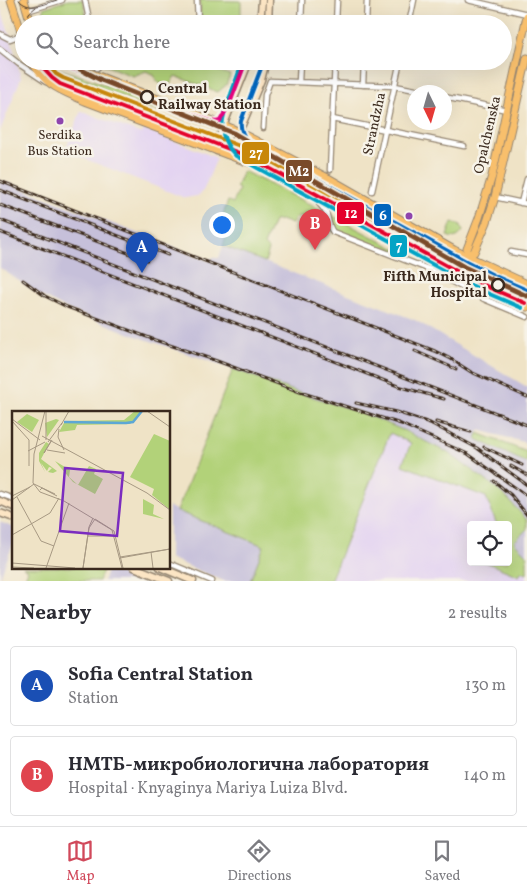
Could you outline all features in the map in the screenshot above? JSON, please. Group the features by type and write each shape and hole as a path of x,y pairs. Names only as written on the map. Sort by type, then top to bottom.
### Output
{"main road":[{"path":"11,0 16,15"},
{"path":"24,0 28,15"},
{"path":"261,15 262,0"},
{"path":"268,15 269,0"},
{"name":"Opalchenska","path":"468,257 467,248 492,176 527,15"},
{"name":"Opalchenska","path":"459,276 468,257 474,252 487,222 527,63"},
{"path":"37,70 50,84 85,101 247,162 303,190 459,276 499,296 527,307"},
{"path":"82,70 239,132 328,178 441,243 527,284"},
{"path":"218,151 223,125 245,70"},
{"path":"226,154 239,132 264,70"},
{"path":"0,501 12,506"},
{"path":"0,513 12,517"},
{"path":"136,568 169,581"},
{"path":"162,568 193,581"}],"street":[{"path":"27,11 62,0"},
{"path":"85,0 88,15"},
{"path":"197,0 198,15"},
{"path":"301,15 302,0"},
{"path":"336,15 337,0"},
{"path":"366,15 367,0"},
{"path":"411,15 414,0"},
{"path":"468,0 527,15"},
{"path":"0,34 10,39 15,39"},
{"path":"0,49 15,61"},
{"path":"27,70 50,84"},
{"path":"299,82 300,70"},
{"path":"330,170 335,70"},
{"path":"363,85 364,70"},
{"name":"Strandzha","path":"372,191 398,70"},
{"path":"263,128 265,95 270,81 395,86 407,88"},
{"path":"452,98 507,110"},
{"path":"332,119 464,146"},
{"path":"521,203 527,179"},
{"path":"303,190 321,205 330,229 333,232 428,269 484,299 527,317"},
{"path":"495,196 527,204"},
{"path":"511,252 527,255"},
{"path":"0,494 12,498"},
{"path":"170,563 212,581"}],"shaded area":[{"path":"0,6 15,55 15,70 19,70 21,78 0,131"},
{"path":"81,111 142,134 144,129 215,157 216,160 200,195 185,198 65,151"},
{"path":"0,180 209,261 211,258 219,258 223,246 415,320 527,387 527,443 479,430 476,439 527,463 527,520 491,484 448,453 405,431 365,414 136,336 65,308 40,295 0,268"},
{"path":"390,433 411,443 402,465 486,497 495,521 467,521 467,566 495,566 519,576 521,571 527,574 527,581 330,581"},
{"path":"170,507 264,546 250,581 224,581 170,558"},
{"path":"0,522 12,527 12,547 0,577"},
{"path":"527,529 527,555 514,542"},
{"path":"108,569 138,581 103,581"}],"green space":[{"path":"68,0 83,0 86,15 46,15 43,8"},
{"path":"200,0 241,1 241,15 201,15"},
{"path":"63,70 124,91 161,106 159,111 60,71"},
{"path":"117,70 216,70 230,75 226,85 218,92 175,76 169,86 161,84 154,75 146,71 133,76"},
{"path":"51,73 61,79 151,113 149,119 80,92 54,79"},
{"path":"242,148 450,262 439,259 417,248 240,150"},
{"path":"243,171 319,209 323,216 321,224 300,216 296,217 292,224 281,220 274,221 264,245 269,250 265,262 223,246 229,227 220,223 228,201 233,203 239,189 236,187"},
{"path":"306,175 341,191 454,254 458,260 319,184"},
{"path":"329,214 407,255 407,257 336,231 332,228"},
{"path":"452,222 461,225 463,231 456,237 447,236"},
{"path":"233,369 365,414 405,431 448,453 491,484 527,520 527,529 514,542 527,555 527,574 521,572 519,576 495,566 512,566 512,521 495,521 486,497 402,465 411,443 390,433 330,581 250,581 264,546 177,511"},
{"path":"478,433 527,452 527,463 476,439"},
{"path":"25,568 104,568 99,581 32,581 25,578 28,570"}],"tram line":[{"path":"19,0 27,6 42,5 57,0"},
{"path":"29,15 36,7"}],"railway":[{"path":"0,181 435,351 471,372 527,397"},
{"path":"0,190 168,255"},
{"path":"0,205 147,260"},
{"path":"0,220 527,425"},
{"path":"0,232 398,386 444,399"},
{"path":"23,280 45,296 67,307 300,392 401,424 468,454 527,496"},
{"path":"415,351 456,369"},
{"path":"356,403 396,412 430,423 477,448 527,485"},
{"path":"436,422 471,432"},
{"path":"484,447 522,465"},
{"path":"511,466 527,475"},
{"path":"494,481 511,495 527,515"}],"transit line":[{"name":"12","path":"45,70 60,84 247,156 460,273 525,303"},
{"name":"27","path":"53,70 63,78 250,150 463,267 527,297"},
{"path":"76,70 216,122 220,121 230,103 243,70"},
{"name":"M2","path":"82,70 101,80 233,133 464,267 527,296"},
{"name":"7","path":"240,70 225,111 222,126 225,141 236,156 457,278 522,308"},
{"name":"6","path":"260,70 241,121 242,132 248,141 466,261 527,290"}],"place":[{"name":"Central Railway Station","path":"147,97"},
{"name":"Serdika Bus Station","path":"60,121"},
{"name":"НМТБ-микробиологична лаборатория","path":"315,250"},
{"name":"Sofia Central Station","path":"142,273"},
{"name":"Fifth Municipal Hospital","path":"498,285"}]}
